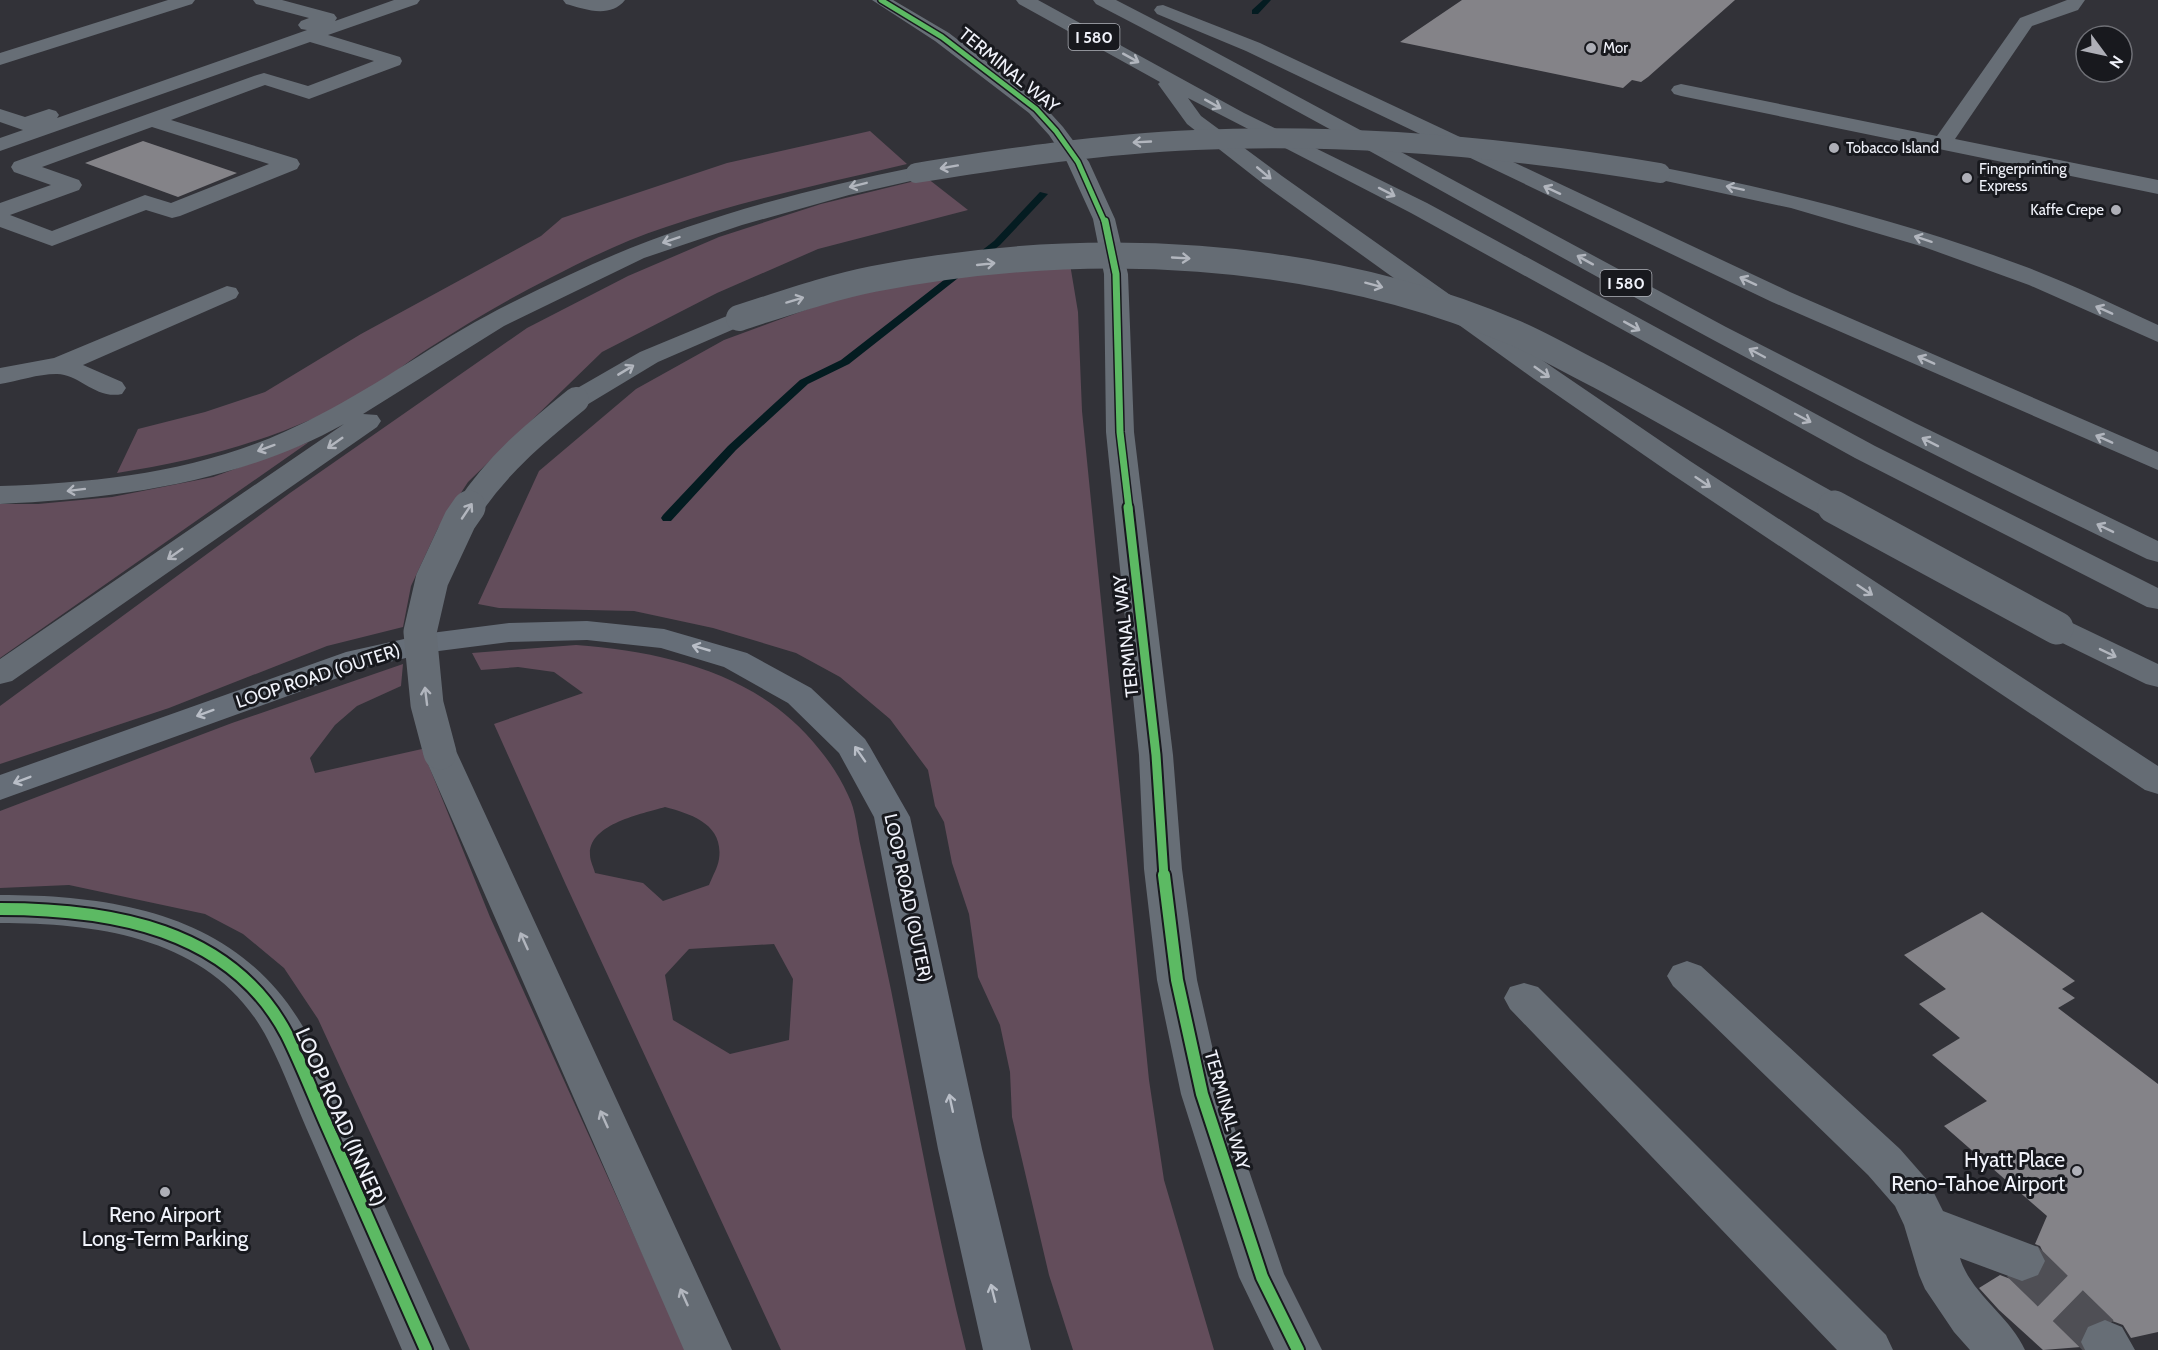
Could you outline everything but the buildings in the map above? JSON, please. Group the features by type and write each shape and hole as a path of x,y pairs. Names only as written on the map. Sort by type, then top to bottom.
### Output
{"highway":[{"name":"I 580","path":"1025,0 1237,117 1419,208 1856,447 2158,600"},
{"name":"I 580","path":"1102,0 1214,58 1802,377 2158,553"},
{"path":"1137,0 1253,47 1770,292 2158,462"},
{"path":"1162,75 1194,120 1366,248 1690,473 2158,782"},
{"path":"0,495 68,491 149,479 208,467 252,453 327,423 358,406 465,337 557,291 634,254 707,228 861,184 1019,155 1125,143 1247,137 1334,138 1433,143 1573,158 1660,173 1788,201 1910,235 2022,274 2158,334"},
{"path":"708,1350 440,753 427,704 420,632 432,580 460,520 488,479 530,437 576,400 649,357 739,318 824,291 874,279 938,269 1015,261 1183,258 1312,272 1365,283 1401,292 1504,328 1546,348 1613,382 1861,523 2057,628 2158,677"},
{"path":"0,674 557,291"}],"main road":[{"name":"LOOP ROAD (OUTER)","path":"0,788 358,659 418,644 477,634 574,631 658,638 725,655 775,678 824,715 852,743 882,791 892,817 960,1149 1007,1350"}],"street":[{"path":"0,59 186,0"},
{"path":"0,115 25,124 328,18 262,0"},
{"path":"0,145 411,0"},
{"path":"572,0 599,7 616,0"},
{"name":"TERMINAL WAY","path":"881,0 942,37 1036,109 1056,131 1078,162 1104,219 1116,274 1120,432 1156,755 1163,869 1177,980 1202,1094 1262,1277 1298,1350"},
{"path":"1942,143 2026,22 2072,6 2076,0"},
{"path":"0,212 71,185 22,167 264,80 309,93 393,61 310,36"},
{"path":"1681,90 2158,187"},
{"path":"0,219 52,239 145,202 172,211 289,164 153,120"},
{"path":"0,376 61,365 227,293"},
{"path":"61,365 114,388"},
{"name":"LOOP ROAD (INNER)","path":"0,909 44,908 124,919 160,930 192,944 222,962 247,982 268,1006 285,1034 426,1350"},
{"path":"1687,976 1884,1162 1912,1194 1927,1225 1942,1275 1971,1317 2001,1350"},
{"path":"1524,998 1869,1350"},
{"path":"1927,1225 2022,1261"}],"shaded area":[{"path":"870,131 907,164 756,200 696,217 636,238 534,286 458,329 369,390 310,420 279,433 215,453 117,473 138,429 205,412 265,392 361,334 541,236 562,218 727,163"},
{"path":"927,178 968,210 818,249 717,293 602,352 468,482 438,528 411,586 403,627 327,646 169,708 0,764 0,706 290,493 527,328 628,276 719,237 821,204"},
{"path":"1070,264 1078,312 1082,411 1149,1080 1164,1180 1214,1350 1073,1350 1049,1275 1012,1117 1010,1072 1000,1025 978,977 969,914 952,863 944,822 935,806 928,770 890,719 840,677 796,653 713,628 634,611 499,608 478,604 539,471 636,389 724,340 827,302 914,282"},
{"path":"309,442 0,658 0,504 38,504 112,497 213,477"},
{"path":"576,645 610,648 677,661 740,685 769,702 795,723 827,759 839,777 855,814 935,1215 966,1350 781,1350 494,724 583,693 554,672 518,667 481,670 472,653","holes":["665,807 704,822 716,837 719,859 709,885 663,901 643,883 595,873 590,855 592,844 598,835 618,822","774,944 793,979 789,1040 730,1054 673,1020 665,975 689,949"]},
{"path":"403,664 401,686 357,706 335,725 310,758 315,773 422,749 490,917 686,1350 470,1350 318,1019 284,968 243,934 205,914 69,885 0,888 0,811 232,723"}],"waterway":[{"path":"1255,12 1267,0"},
{"path":"667,518 732,448 804,382 845,362 997,243 1043,194"}],"tunnel":[{"path":"2022,1261 2105,1342"}],"cycle path":[{"path":"881,0 942,37 1036,109 1056,131 1078,162 1104,219 1116,274 1120,432 1156,755 1163,869 1177,980 1202,1094 1262,1277 1298,1350"},
{"path":"0,909 66,911 132,921 194,944 222,961 248,983 286,1034 426,1350"}],"place":[{"name":"Mor","path":"1591,48"},
{"name":"Tobacco Island","path":"1834,148"},
{"name":"Fingerprinting Express","path":"1967,178"},
{"name":"Kaffe Crepe","path":"2116,210"},
{"name":"Hyatt Place Reno-Tahoe Airport","path":"2077,1171"},
{"name":"Reno Airport Long-Term Parking","path":"165,1192"}]}
